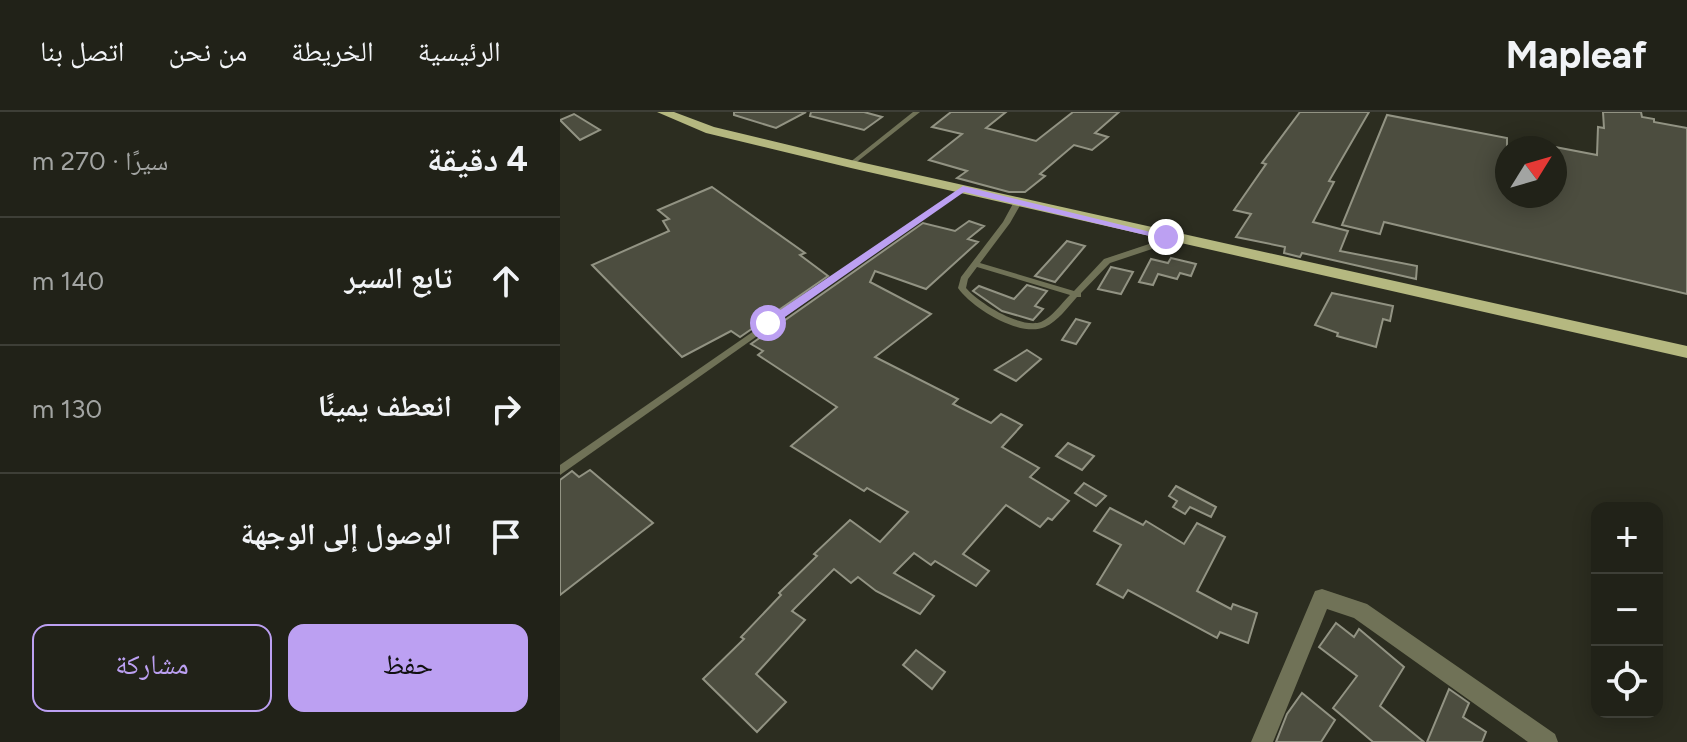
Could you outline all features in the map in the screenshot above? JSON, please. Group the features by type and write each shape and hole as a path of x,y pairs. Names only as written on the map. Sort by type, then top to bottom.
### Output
{"main road":[{"path":"663,112 710,130 851,164 1687,352"}],"street":[{"path":"1262,742 1322,598 1360,611 1547,742"}],"lane":[{"path":"851,164 917,112"},
{"path":"560,471 963,189"},
{"path":"1018,202 964,279 962,288 967,296 1011,321 1039,326 1051,320 1107,261 1155,245 1166,237"},
{"path":"976,264 1078,295"}],"building":[{"path":"734,112 806,112 776,128 734,115"},
{"path":"811,112 864,112 882,117 864,130 810,116"},
{"path":"951,112 1006,112 986,128 1036,141 1073,112 1119,112 1095,133 1108,137 1092,150 1074,145 1040,174 1045,176 1025,192 1009,192 957,178 967,171 929,160 962,134 932,127"},
{"path":"1300,112 1369,112 1329,181 1334,182 1313,222 1348,231 1340,251 1417,266 1416,279 1302,253 1300,257 1284,253 1285,247 1236,237 1251,214 1234,210 1266,164 1262,163"},
{"path":"1603,112 1641,112 1642,117 1654,119 1654,122 1687,128 1687,294 1384,222 1380,234 1342,225 1387,115 1497,136 1495,208 1567,208 1567,149 1597,155 1598,127 1604,128"},
{"path":"574,114 600,130 580,140 560,120"},
{"path":"712,187 805,253 800,255 828,276 740,337 731,331 682,357 592,265 669,231 663,221 669,219 658,210"},
{"path":"969,221 984,226 968,239 978,242 926,289 875,271 870,282 931,314 875,357 958,399 953,404 991,423 1001,414 1022,425 1002,447 1039,468 1030,477 1069,501 1052,520 1048,518 1040,527 1006,505 963,554 989,571 976,586 935,561 931,565 914,553 894,573 934,596 920,614 876,591 858,577 851,583 834,569 792,611 805,620 756,674 786,702 757,732 703,679 744,639 741,637 781,595 779,593 817,556 814,554 850,520 880,542 908,512 867,488 864,491 791,446 837,407 758,355 763,351 751,344 923,223 955,231"},
{"path":"1067,241 1085,246 1055,282 1035,276"},
{"path":"1171,258 1196,264 1191,276 1180,273 1177,279 1158,274 1153,285 1139,282 1151,259 1168,263"},
{"path":"1111,267 1133,272 1121,294 1098,289"},
{"path":"1027,285 1047,291 1035,306 1043,309 1033,320 1002,311 973,291 979,286 1014,299"},
{"path":"1332,293 1393,306 1390,321 1383,319 1376,347 1337,336 1338,333 1315,325"},
{"path":"1076,319 1090,323 1076,344 1062,340"},
{"path":"1027,350 1041,359 1016,381 995,370"},
{"path":"1068,443 1094,456 1082,470 1056,456"},
{"path":"590,470 653,523 560,595 560,480 572,471 579,477"},
{"path":"1084,483 1106,496 1096,506 1075,493"},
{"path":"1176,486 1216,507 1211,517 1190,507 1185,514 1173,507 1177,501 1169,496"},
{"path":"1110,508 1143,525 1146,521 1184,544 1197,523 1225,537 1197,591 1231,609 1233,604 1257,613 1248,643 1220,632 1217,638 1128,590 1123,598 1097,584 1121,545 1094,531"},
{"path":"1336,623 1354,637 1359,629 1404,667 1380,706 1424,742 1373,742 1333,708 1357,676 1319,647"},
{"path":"916,650 945,672 932,689 903,665"},
{"path":"1449,689 1469,703 1463,717 1486,732 1482,742 1427,742"},
{"path":"1302,693 1335,720 1321,742 1276,742 1287,714"}],"route":[{"path":"768,323 963,189 1166,237"}]}
